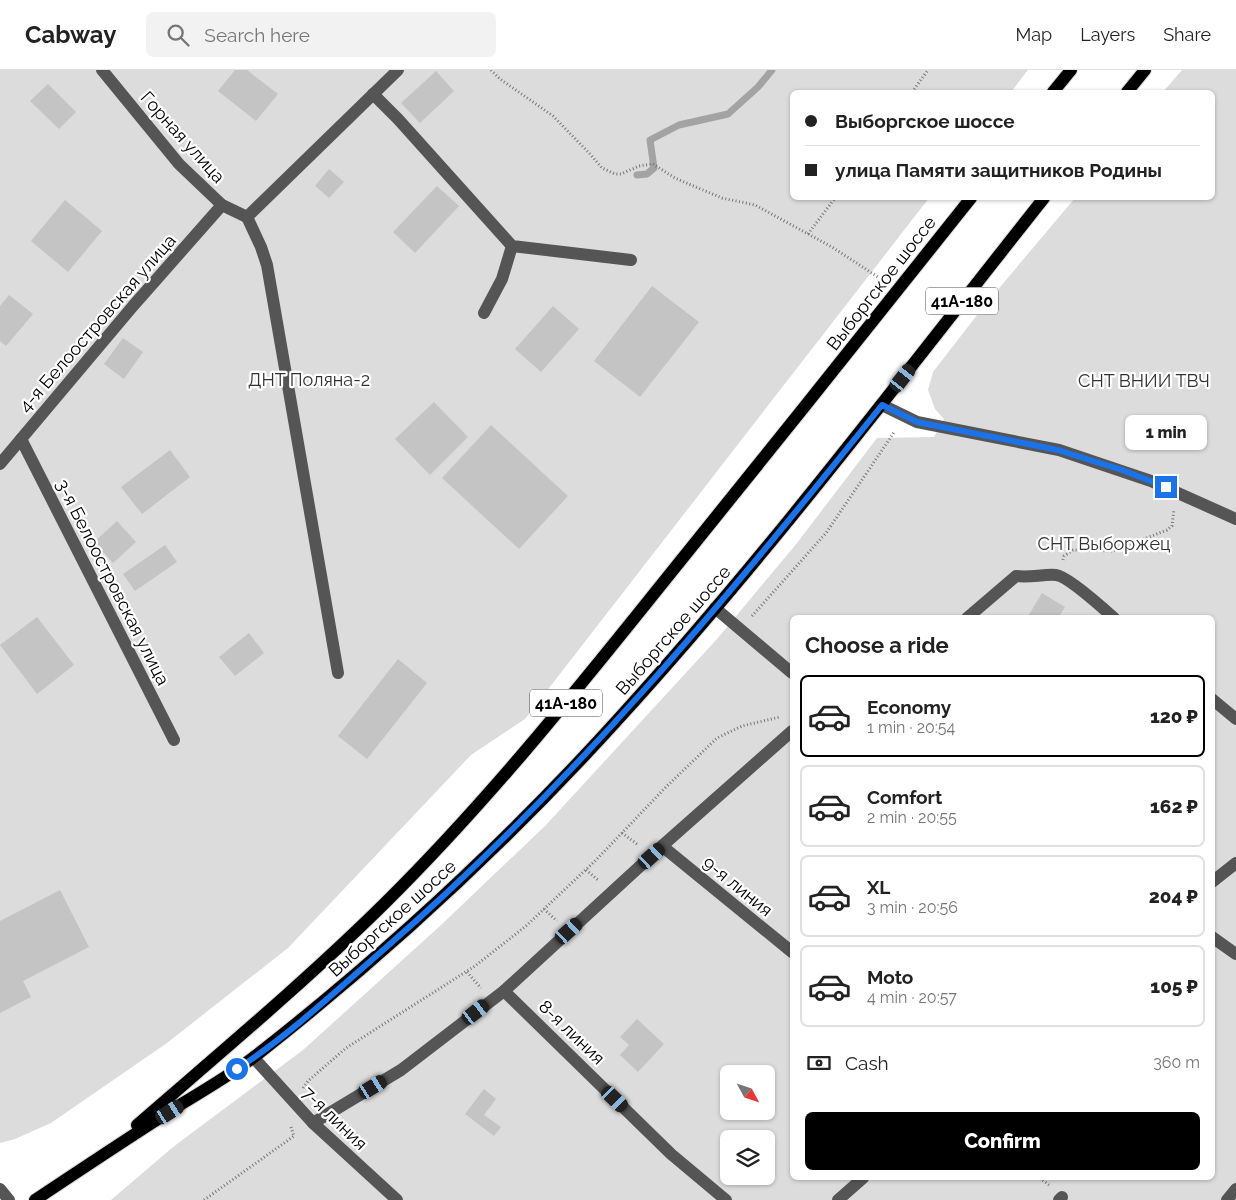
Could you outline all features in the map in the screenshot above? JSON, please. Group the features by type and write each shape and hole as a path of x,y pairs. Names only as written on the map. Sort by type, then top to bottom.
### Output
{"main road":[{"path":"1056,90 1071,70"},
{"path":"1129,90 1144,70"},
{"name":"Выборгское шоссе","path":"103,1154 324,962 387,902 507,772 570,698 752,473 968,200"},
{"name":"Выборгское шоссе","path":"36,1200 103,1154 254,1058 407,929 545,797 622,716 801,507 1042,200"}],"street":[{"name":"Горная улица","path":"102,70 179,164 222,204 248,217"},
{"path":"338,673 267,265 248,217 398,70"},
{"path":"373,94 398,119 512,246 631,260"},
{"name":"4-я Белоостровская улица","path":"0,464 222,204"},
{"path":"484,313 502,280 512,246"},
{"path":"882,405 917,422 1058,450 1136,476 1236,519"},
{"name":"3-я Белоостровская улица","path":"21,439 174,740"},
{"path":"970,615 1016,576 1030,578 1059,575 1110,615"},
{"path":"715,608 790,671"},
{"path":"1215,702 1236,719"},
{"path":"313,1123 401,1070 504,990 790,733"},
{"name":"9-я линия","path":"662,846 790,950"},
{"path":"1215,880 1236,863"},
{"path":"1215,939 1236,954"},
{"name":"8-я линия","path":"504,990 671,1154 726,1200"},
{"name":"7-я линия","path":"254,1058 293,1103 396,1200"},
{"path":"838,1200 861,1180"},
{"path":"0,1189 9,1200"},
{"path":"1227,1200 1236,1189"}],"path":[{"path":"491,70 500,79 553,116 602,168 615,174 621,174 639,166 653,164 675,178 722,198 755,205 832,247 886,282"},
{"path":"913,90 928,70"},
{"path":"808,234 833,200"},
{"path":"740,629 826,533 905,417"},
{"path":"1059,575 1064,556 1073,550 1113,551 1167,530 1172,526 1174,504 1181,494"},
{"path":"294,1136 287,1113 308,1081 346,1048 475,966 526,926 596,860 666,787 717,738 742,726 784,717"},
{"path":"204,1200 313,1123"}],"green space":[{"name":"ДНТ Поляна-2","path":"0,70 1028,70 1013,90 790,90 790,200 927,200 525,719 471,755 288,948 167,1043 51,1123 15,1139 0,1143"},
{"path":"1182,70 1236,70 1236,1200 111,1200 173,1147 303,1050 440,926 545,826 717,639 797,543 877,438 934,437 944,419 935,409 928,390 933,372 984,306 1073,200 1215,200 1215,90 1165,90"}],"building":[{"path":"235,70 247,70 278,94 256,121 218,91"},
{"path":"436,71 454,91 420,123 401,103"},
{"path":"48,84 76,112 59,129 30,101"},
{"path":"329,169 344,182 329,198 315,186"},
{"path":"437,186 459,206 415,253 393,232"},
{"path":"65,200 102,231 68,272 31,241"},
{"path":"652,286 699,322 640,397 594,361"},
{"path":"9,295 33,314 6,346 0,341 0,306"},
{"path":"553,306 579,329 541,372 515,349"},
{"path":"123,338 143,352 124,379 104,364"},
{"path":"434,402 468,437 430,475 395,439"},
{"path":"491,425 568,496 519,549 442,478"},
{"path":"170,450 190,477 142,514 121,487"},
{"path":"117,521 136,542 113,563 94,542"},
{"path":"165,545 177,562 135,591 123,574"},
{"path":"1042,593 1065,607 1060,615 1029,615"},
{"path":"37,617 74,665 37,694 0,645"},
{"path":"249,633 264,653 235,676 219,657"},
{"path":"398,659 427,683 367,759 338,736"},
{"path":"60,890 89,947 23,981 31,997 0,1013 0,921"},
{"path":"637,1019 664,1044 638,1072 620,1055 629,1045 620,1037"},
{"path":"484,1089 496,1099 484,1115 501,1127 494,1136 465,1114"}],"waterway":[{"path":"637,175 647,174 654,168 650,140 679,125 728,114 758,87 772,70"}],"route":[{"path":"237,1069 254,1058 330,996 407,929 545,797 622,716 715,608 801,507 882,405 917,422 1058,450 1122,470 1166,487"}],"park label":[{"name":"СНТ ВНИИ ТВЧ","path":"1144,380"},
{"name":"СНТ Выборжец","path":"1104,543"}]}
